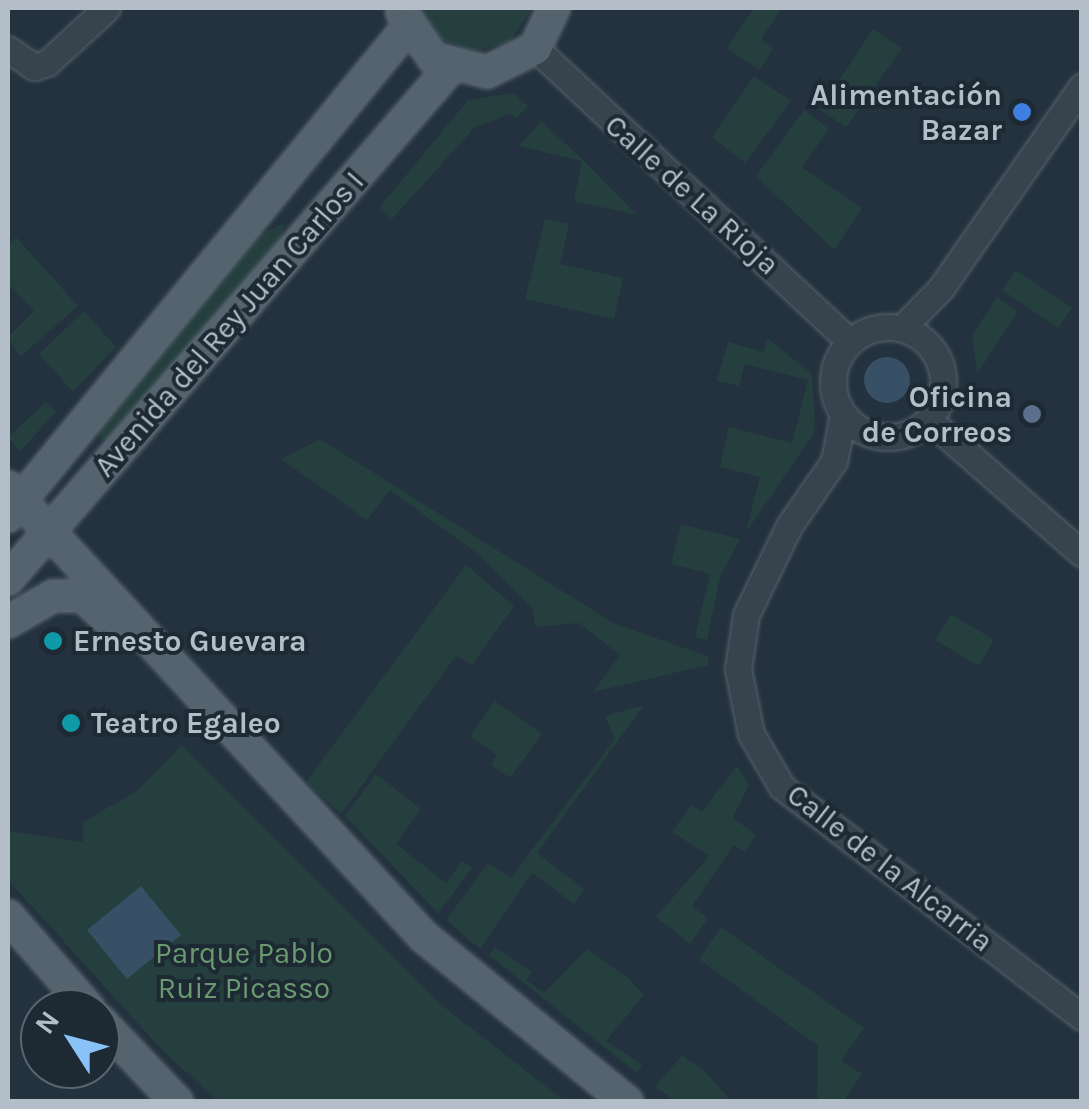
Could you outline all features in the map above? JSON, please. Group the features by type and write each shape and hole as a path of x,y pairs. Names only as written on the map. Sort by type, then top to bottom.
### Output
{"main road":[{"path":"404,18 450,68 504,68 535,48 554,8"},
{"name":"Avenida del Rey Juan Carlos I","path":"8,577 12,501 404,18"},
{"name":"Avenida del Rey Juan Carlos I","path":"8,577 450,68"},
{"path":"12,501 50,530 239,742 424,936 627,1102"},
{"path":"8,622 53,596 82,596 239,742"},
{"path":"8,916 72,989"},
{"path":"120,1042 177,1102"}],"street":[{"path":"8,49 18,61 47,63 106,8"},
{"name":"Calle de La Rioja","path":"535,48 850,342"},
{"path":"902,328 941,288 1082,86"},
{"path":"902,328 927,342 942,366 942,395 929,420 894,438 875,436 843,414 832,385 850,342 869,330 902,328"},
{"name":"Calle de la Alcarria","path":"843,414 834,461 789,526 746,614 738,669 751,734 782,787 1082,1017"},
{"path":"929,420 1082,554"}],"green space":[{"path":"420,8 533,8 509,42 475,51 442,40"},
{"path":"754,8 782,8 761,39 773,49 759,70 727,48"},
{"path":"873,29 902,48 846,127 820,110"},
{"path":"754,76 791,101 745,163 712,137"},
{"path":"513,93 528,106 517,118 509,114 475,127 392,219 379,208 468,100"},
{"path":"804,110 829,129 802,167 862,208 834,250 756,176"},
{"path":"541,121 583,160 637,215 574,201 582,161 519,146"},
{"path":"545,219 569,224 560,264 623,278 614,319 525,299"},
{"path":"284,223 280,242 107,444 96,434 257,236"},
{"path":"16,237 78,306 20,357 8,337 34,311 8,284 8,246"},
{"path":"1016,270 1072,308 1058,328 1002,290"},
{"path":"997,297 1018,312 977,374 972,335"},
{"path":"84,311 116,347 73,392 39,354"},
{"path":"767,338 812,374 815,420 813,435 746,532 760,477 720,467 729,427 792,443 808,380 745,364 739,386 717,381 728,342 764,352"},
{"path":"46,402 56,411 20,452 8,437"},
{"path":"320,439 615,624 708,656 708,665 593,692 620,655 579,623 535,627 533,609 478,554 390,490 367,520 281,459"},
{"path":"681,524 740,539 720,577 707,640 695,637 710,574 671,564"},
{"path":"466,565 514,606 472,665 456,656 341,814 306,782"},
{"path":"951,614 994,640 979,666 935,640"},
{"path":"495,701 542,734 510,778 491,765 497,755 470,736"},
{"path":"644,705 537,853 584,889 574,904 532,873 480,949 446,920 488,863 511,878 615,739 605,716"},
{"name":"Parque Pablo Ruiz Picasso","path":"182,745 444,1007 565,1101 218,1101 162,1050 120,1004 120,989 107,989 8,880 8,831 83,842 83,822 137,791"},
{"path":"737,766 749,784 733,818 756,835 745,852 734,845 692,906 708,918 690,944 656,917 709,856 672,832 691,805 702,812"},
{"path":"376,774 421,809 396,844 446,883 462,861 472,868 438,913 345,816"},
{"path":"721,927 864,1028 841,1061 862,1074 844,1101 817,1101 818,1046 699,959"},
{"path":"495,947 532,972 526,980 544,993 587,949 627,977 644,995 606,1041 642,1065 637,1073 489,955"},
{"path":"682,1055 705,1071 731,1101 676,1101 655,1087"}],"water":[{"path":"887,357 903,364 910,380 903,396 887,403 871,396 864,380 871,364"},
{"path":"141,886 181,935 127,979 87,930"}],"place":[{"name":"Alimentación Bazar","path":"1022,112"},
{"name":"Oficina de Correos","path":"1032,414"},
{"name":"Ernesto Guevara","path":"53,641"},
{"name":"Teatro Egaleo","path":"71,723"}]}
